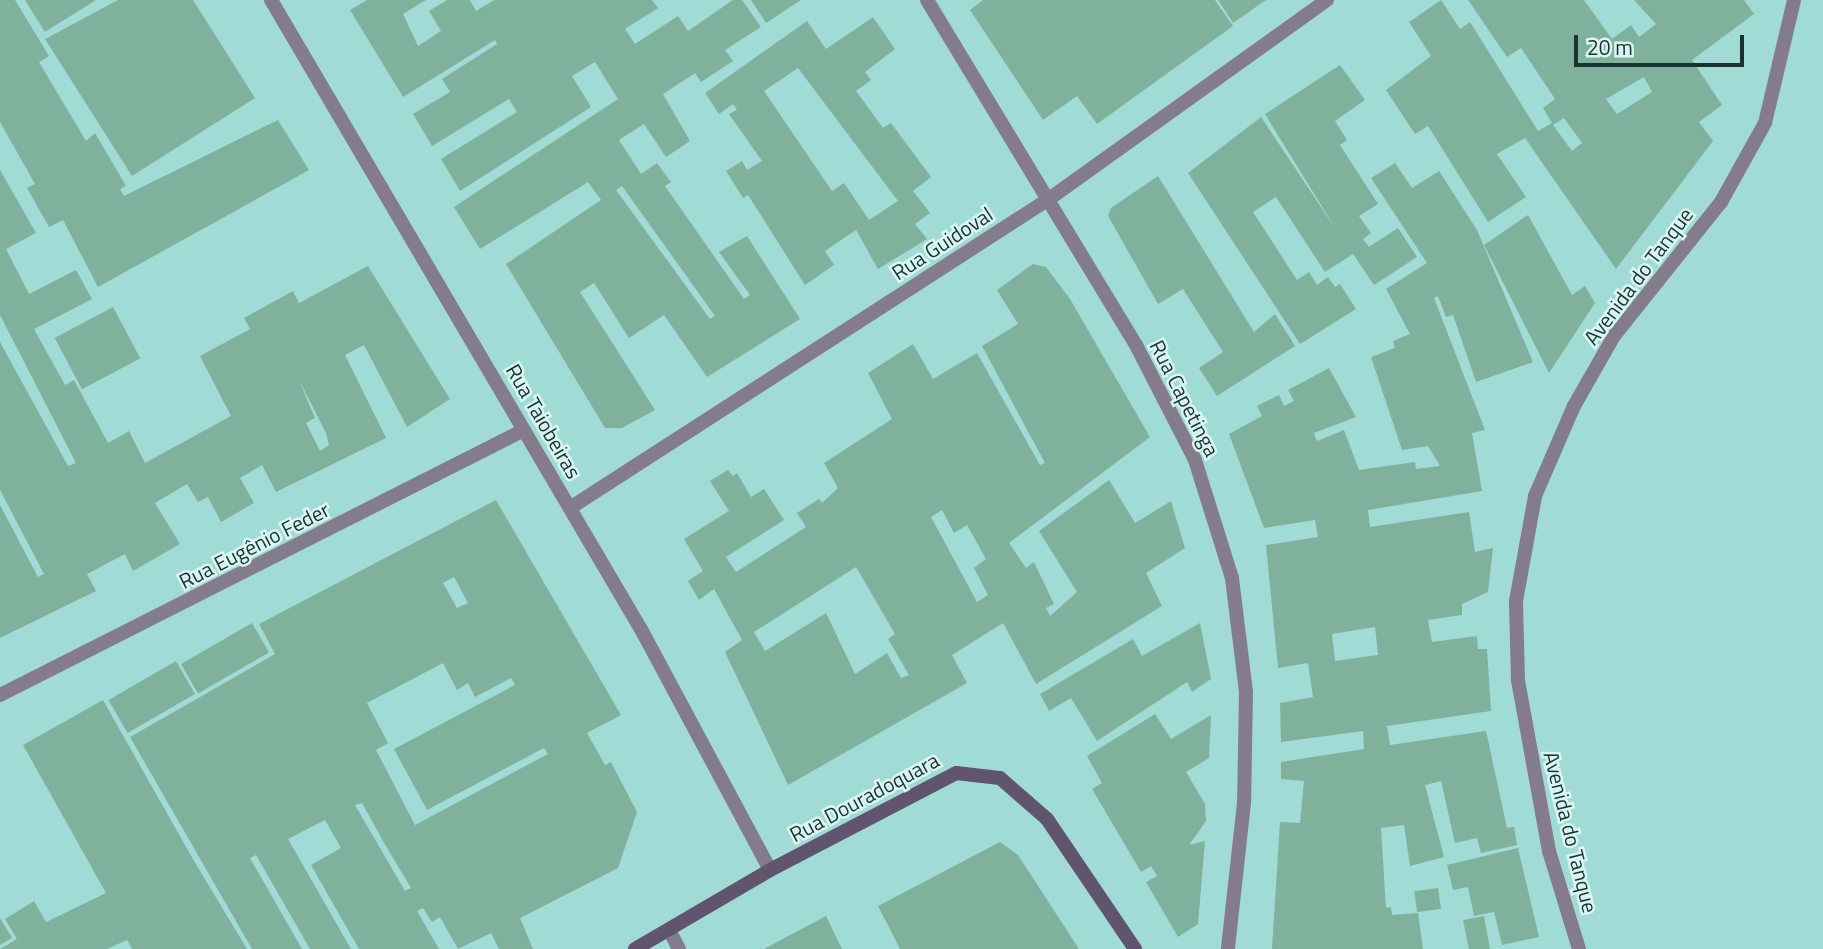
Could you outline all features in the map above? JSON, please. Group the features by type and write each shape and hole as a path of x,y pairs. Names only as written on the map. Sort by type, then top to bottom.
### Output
{"main road":[{"name":"Rua Douradoquara","path":"635,949 769,870 956,772 1000,778 1047,819 1135,949"}],"street":[{"name":"Rua Taiobeiras","path":"271,0 570,508 769,870"},
{"name":"Rua Capetinga","path":"927,0 1049,199 1195,460 1232,578 1246,692 1244,803 1228,949"},
{"name":"Rua Guidoval","path":"570,508 1049,199 1327,0"},
{"name":"Avenida do Tanque","path":"1579,949 1549,851 1518,680 1516,601 1535,496 1574,406 1614,336 1721,202 1765,123 1794,0"},
{"name":"Rua Eugênio Feder","path":"0,695 524,430"},
{"path":"669,930 679,949"}],"building":[{"path":"0,0 15,0 49,56 39,62 86,141 95,133 126,186 120,189 124,196 278,120 309,170 98,287 63,220 49,227 27,188 35,184 0,122"},
{"path":"25,0 96,0 45,32"},
{"path":"118,0 193,0 255,98 132,176 45,39"},
{"path":"367,0 426,0 403,14 418,46 441,31 429,11 447,0 470,0 476,11 494,0 652,0 658,8 625,29 635,44 678,16 688,31 733,0 742,0 761,27 725,50 733,61 701,82 695,73 663,94 690,141 666,157 644,124 619,140 641,174 657,163 671,182 665,186 744,299 750,295 719,252 747,236 800,319 707,377 664,315 629,338 594,283 580,292 655,410 622,428 605,428 506,264 601,200 588,182 480,249 454,207 618,99 595,62 572,76 591,107 460,191 441,159 517,112 509,99 432,146 413,114 450,92 442,79 497,44 495,40 403,97 350,10","holes":["622,186 715,316 710,319 616,190"]},
{"path":"751,0 801,0 766,23"},
{"path":"983,0 1215,0 1233,26 1097,124 1077,96 1043,120 970,10"},
{"path":"1218,0 1266,0 1233,23"},
{"path":"1441,0 1460,29 1470,22 1538,131 1552,123 1543,108 1555,99 1521,48 1507,57 1468,0 1584,0 1612,39 1631,25 1639,37 1656,24 1634,0 1744,0 1754,14 1692,60 1722,105 1699,122 1713,141 1616,269 1525,138 1497,154 1526,197 1488,222 1428,126 1415,134 1386,90 1431,56 1409,22","holes":["1644,77 1652,92 1617,114 1606,99","1564,118 1582,143 1572,151 1553,125"]},
{"path":"873,17 895,49 865,72 871,80 856,91 883,128 891,123 931,177 913,191 930,213 915,224 927,239 878,269 856,230 825,251 834,265 805,285 748,195 743,198 726,171 742,161 747,170 762,161 729,114 737,110 733,104 719,114 705,93 807,21 826,49","holes":["798,68 898,201 869,220 844,183 832,191 764,91"]},
{"path":"1340,65 1365,100 1335,121 1347,140 1340,145 1378,204 1359,216 1371,233 1363,239 1369,247 1398,228 1417,257 1374,285 1353,254 1325,272 1276,197 1253,212 1297,280 1309,272 1317,285 1328,277 1335,287 1340,284 1356,309 1300,344 1188,173 1261,117 1337,231 1265,114"},
{"path":"1395,163 1412,188 1439,171 1477,230 1533,362 1476,382 1453,315 1446,317 1438,296 1434,298 1485,430 1472,433 1482,491 1368,510 1370,527 1469,512 1475,552 1493,548 1488,592 1462,604 1462,615 1428,620 1432,642 1477,636 1478,649 1487,649 1491,711 1387,726 1390,745 1486,731 1507,828 1514,827 1517,845 1481,853 1477,838 1455,843 1441,781 1425,785 1444,857 1410,866 1404,825 1381,828 1386,908 1391,907 1392,915 1418,913 1423,949 1272,949 1280,822 1300,823 1304,781 1281,779 1281,762 1364,749 1363,731 1281,742 1280,703 1313,697 1308,663 1278,668 1266,545 1318,537 1315,520 1264,528 1229,434 1262,416 1257,406 1279,395 1284,406 1294,401 1288,390 1329,368 1356,417 1314,433 1317,441 1344,430 1359,470 1415,462 1416,469 1440,466 1428,446 1402,450 1371,357 1395,348 1393,341 1410,334 1386,289 1427,263 1371,178","holes":["1375,627 1378,655 1335,661 1332,634"]},
{"path":"0,170 36,233 6,249 29,294 76,270 92,299 34,329 65,385 74,380 108,443 129,431 145,463 231,416 200,356 250,329 244,318 293,291 299,303 368,266 450,399 407,427 364,345 345,355 386,438 276,492 262,465 240,478 254,503 221,522 208,497 198,502 187,484 155,503 180,544 133,571 125,554 87,574 96,591 0,638 0,505 38,577 44,574 0,490 0,342 68,466 76,463 0,315","holes":["299,380 326,433 329,445 320,451 306,423 315,418"]},
{"path":"1158,176 1254,332 1275,314 1295,346 1217,396 1199,368 1223,352 1183,289 1158,304 1108,216 1111,208"},
{"path":"1528,215 1572,295 1585,286 1595,303 1549,373 1484,245"},
{"path":"1033,264 1046,267 1070,299 1150,437 1009,543 1026,568 1034,562 1054,604 1046,608 1050,616 1077,592 1039,531 1109,480 1135,523 1171,501 1185,548 1146,573 1162,606 1036,684 1003,623 952,655 967,683 788,785 725,652 742,640 714,589 699,600 688,581 703,571 684,539 729,511 710,481 728,470 733,476 737,473 751,497 764,489 784,520 726,557 736,572 806,527 797,513 819,499 822,503 838,488 824,463 892,419 868,373 913,344 933,379 977,353 1040,465 1045,463 982,346 1018,324 997,290","holes":["942,510 954,533 967,525 986,559 974,568 988,595 977,602 931,517","856,567 895,634 888,639 909,675 901,678 887,653 855,674 826,613 765,651 754,632"]},
{"path":"113,307 140,358 82,389 55,338"},
{"path":"496,500 621,715 587,733 605,765 611,762 637,812 618,868 520,918 533,949 499,949 491,933 458,949 440,917 432,922 423,908 417,911 439,949 359,949 311,865 341,848 325,820 288,839 351,949 310,949 256,855 250,858 302,949 252,949 130,737 275,654 259,624","holes":["454,577 468,603 457,608 443,583","443,663 457,690 468,683 475,697 511,678 515,685 394,749 427,810 544,748 548,754 415,825 376,750 388,743 367,703","362,803 411,888 405,891 355,805"]},
{"path":"252,623 269,652 198,693 181,664"},
{"path":"1200,623 1211,679 1192,692 1187,682 1097,741 1071,698 1049,711 1040,694 1133,639 1142,656"},
{"path":"176,661 195,694 127,733 108,700"},
{"path":"103,700 247,949 132,949 127,940 107,949 0,949 17,939 5,919 34,901 46,922 106,893 23,745"},
{"path":"1155,714 1171,739 1211,715 1209,758 1186,772 1205,804 1206,821 1189,845 1205,841 1198,924 1178,937 1146,882 1157,876 1151,866 1141,872 1092,789 1102,783 1087,756"},
{"path":"1000,842 1018,855 1079,949 900,949 878,906"},
{"path":"1518,848 1539,937 1502,945 1494,912 1474,916 1468,887 1453,890 1447,865"},
{"path":"1438,888 1441,909 1417,912 1414,891"},
{"path":"826,916 842,949 764,949"},
{"path":"1484,916 1490,949 1469,949 1463,920"},
{"path":"0,918 12,938 0,945"}]}
